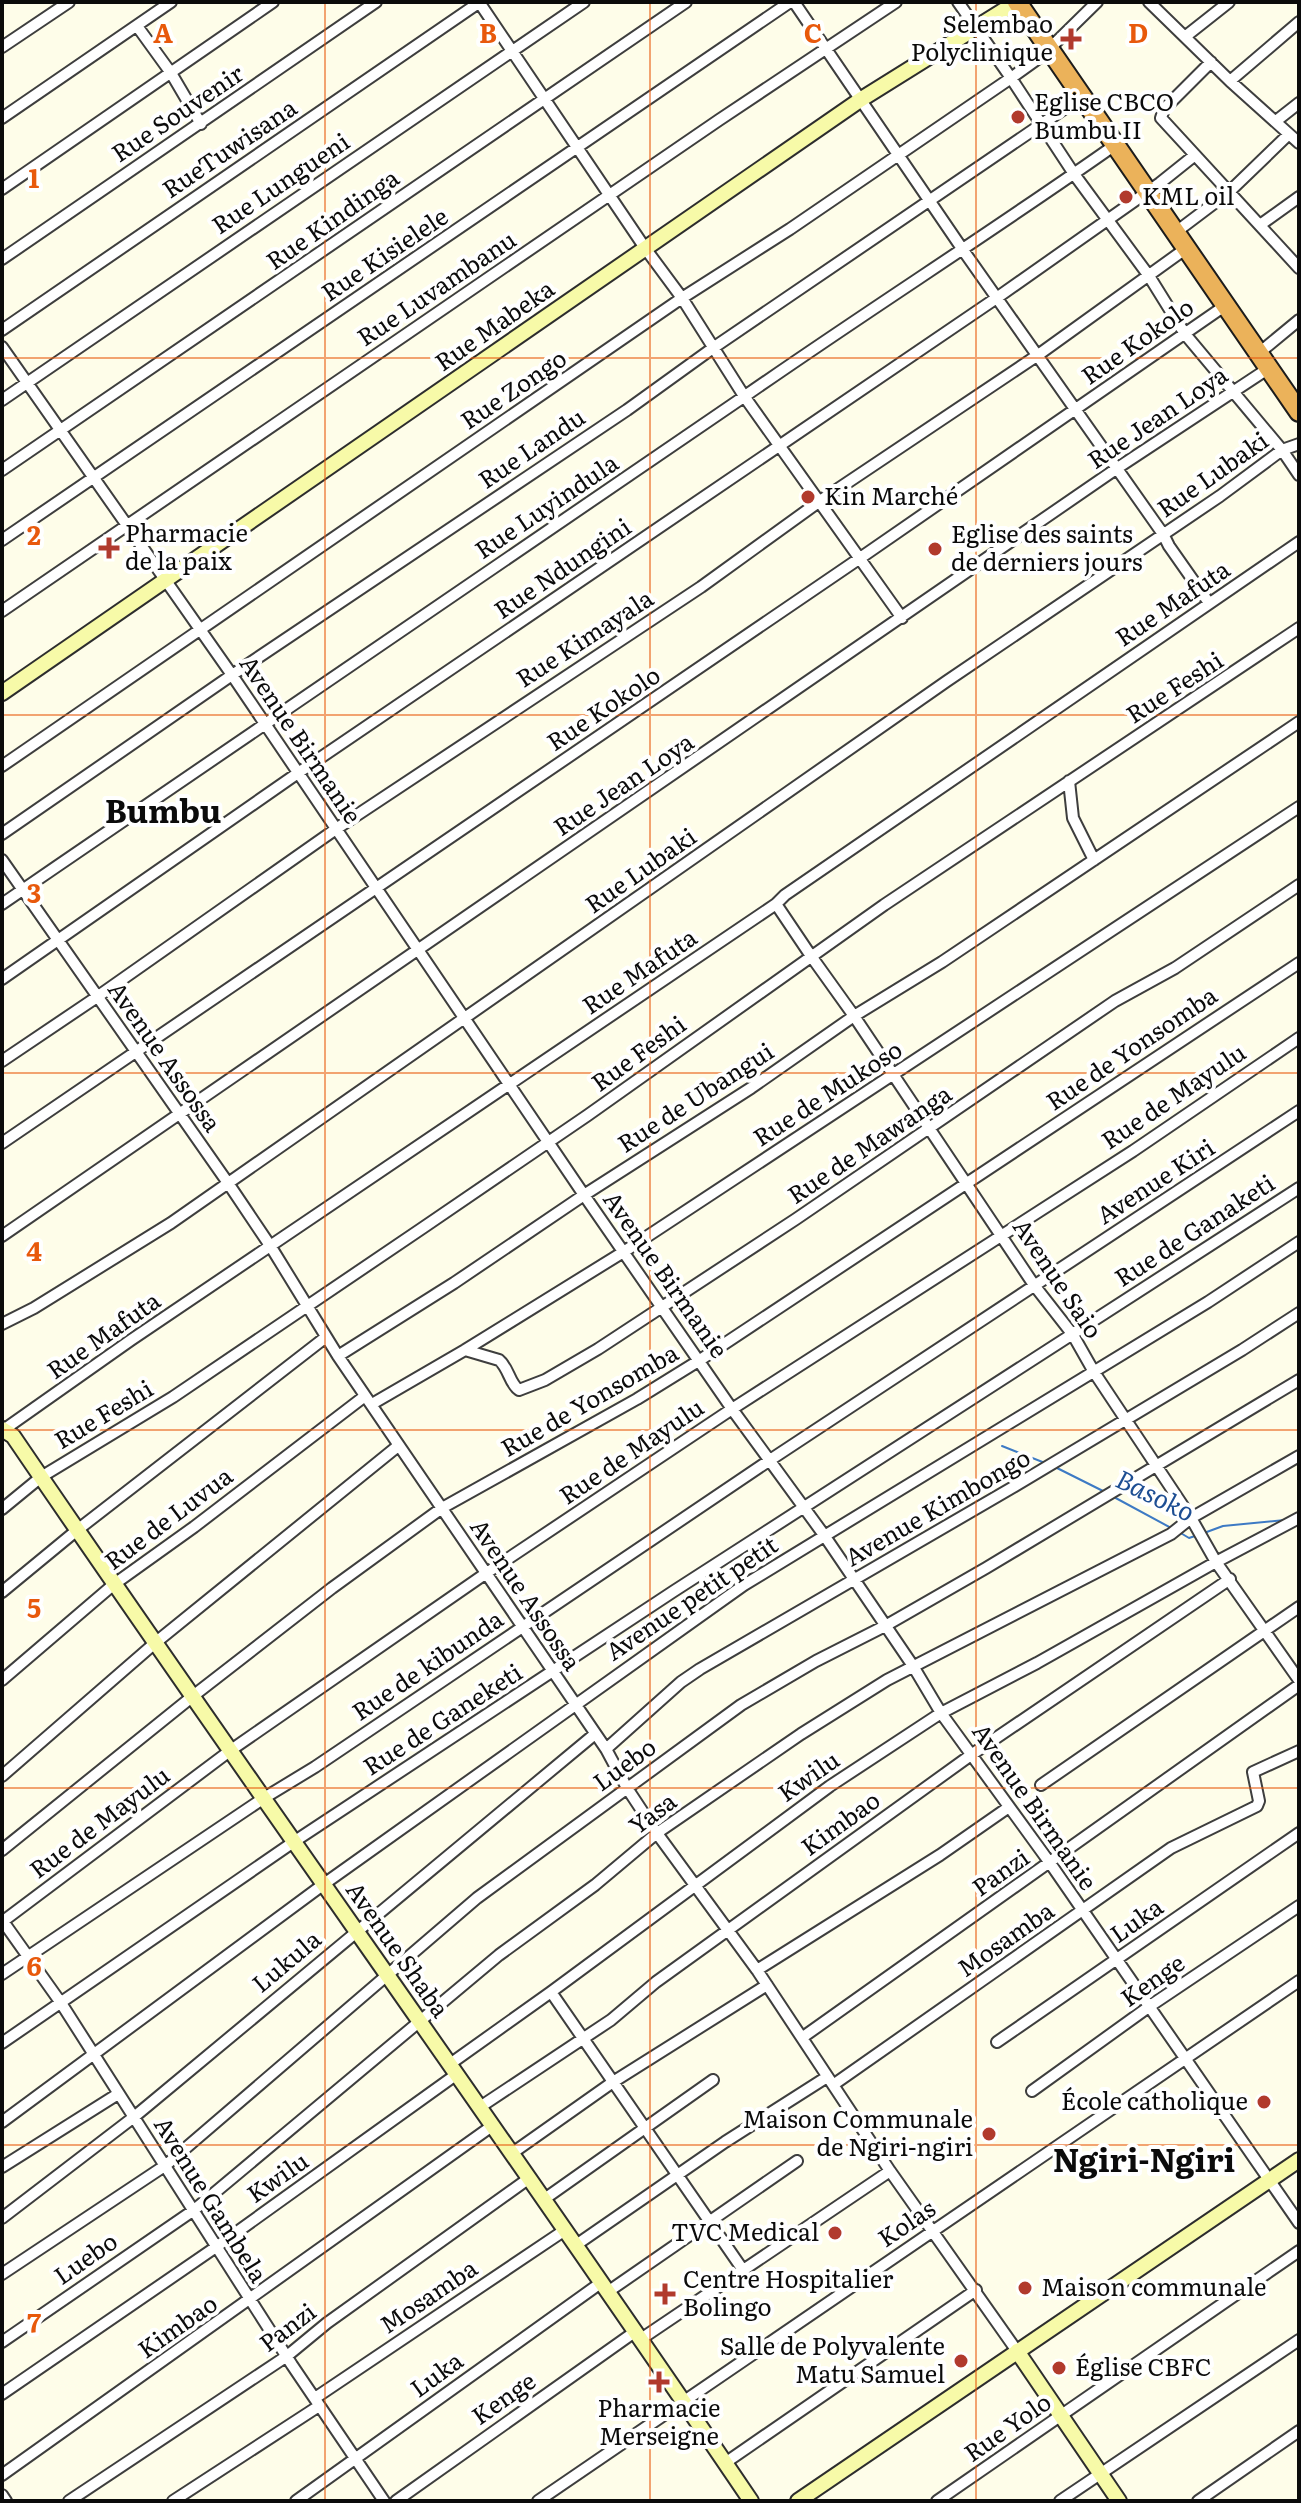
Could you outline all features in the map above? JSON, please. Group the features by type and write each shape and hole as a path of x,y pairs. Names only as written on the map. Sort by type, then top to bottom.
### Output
{"highway":[{"path":"1017,2 1146,192 1264,360 1296,400"}],"street":[{"path":"2,47 69,2"},
{"path":"2,118 171,2"},
{"path":"2,189 273,2"},
{"name":"Rue Souvenir","path":"2,259 376,2"},
{"path":"479,2 682,298 744,396 902,618"},
{"name":"RueTuwisana","path":"2,330 479,2"},
{"name":"Rue Lungueni","path":"2,400 584,2"},
{"name":"Rue Kindinga","path":"2,470 686,2"},
{"path":"792,2 1209,603"},
{"name":"Rue Kisielele","path":"2,540 792,2"},
{"name":"Rue Luvambanu","path":"2,611 896,2"},
{"path":"958,2 1105,219 1149,276 1185,334 1282,450 1299,475"},
{"name":"Rue Mabeka","path":"2,693 860,100 1017,2"},
{"name":"Rue Zongo","path":"2,766 682,298 790,229 1011,78 1049,48 1097,2"},
{"path":"1149,2 1299,143"},
{"path":"1186,36 1229,2"},
{"path":"1230,81 1299,22"},
{"path":"137,26 171,73 201,124"},
{"path":"1211,62 1161,114 1163,121 1299,268"},
{"name":"Rue Landu","path":"2,834 1083,96"},
{"path":"1276,121 1299,103"},
{"name":"Rue Kimayala","path":"2,1061 336,829 701,587 820,501 1038,355 1149,276 1289,134"},
{"name":"Rue Luyindula","path":"2,904 1115,145"},
{"name":"Rue Ndungini","path":"2,979 298,773 998,297 1195,155"},
{"path":"1260,225 1299,197"},
{"name":"Rue Kokolo","path":"2,1143 858,560 1226,305"},
{"name":"Rue Jean Loya","path":"2,1236 1232,392 1299,320"},
{"name":"Avenue Birmanie","path":"2,347 232,675 508,1085 732,1409 824,1535 913,1666 941,1713 1050,1863 1299,2223"},
{"name":"Rue Lubaki","path":"2,1324 137,1245 1282,450 1299,444"},
{"name":"Rue Mafuta","path":"3,1430 776,904 1299,542"},
{"name":"Rue Feshi","path":"2,1509 41,1477 173,1397 548,1142 811,956 1299,628"},
{"path":"1073,779 1073,818 1094,860 1299,722"},
{"name":"Rue de Mukoso","path":"368,1400 465,1350 625,1251 1299,807"},
{"name":"Avenue Assossa","path":"2,860 228,1183 398,1446 606,1749 657,1833 757,1970 890,2171 1017,2351"},
{"name":"Rue de Ubangui","path":"338,1356 454,1283 1094,860"},
{"name":"Rue de Mawanga","path":"465,1350 499,1360 516,1388 524,1389 598,1349 1020,1068 1115,1001 1175,968 1299,885"},
{"name":"Avenue Saio","path":"776,904 1034,1285 1073,1335 1216,1562 1299,1683"},
{"name":"Rue de Yonsomba","path":"2,1850 193,1696 332,1588 442,1508 625,1406 700,1360 1299,963"},
{"name":"Rue de Mayulu","path":"2,1921 231,1750 485,1574 732,1409 1133,1151 1299,1038"},
{"name":"Avenue Kiri","path":"875,1390 1299,1111"},
{"name":"Rue de Ganaketi","path":"1073,1335 1299,1188"},
{"name":"Avenue petit petit","path":"2,2122 324,1884 744,1585 1208,1302 1299,1242"},
{"name":"Avenue Kimbongo","path":"606,1749 681,1682 700,1669 1242,1350 1299,1313"},
{"name":"Rue de Ganeketi","path":"2,2043 295,1841 1073,1335"},
{"path":"2,1592 326,1337"},
{"name":"Luebo","path":"2,2274 166,2165 477,1898 741,1705 816,1661 885,1626 1299,1380"},
{"name":"Rue de kibunda","path":"2,1974 875,1390"},
{"name":"Rue de Luvua","path":"2,1680 113,1585 368,1400"},
{"name":"Avenue Shaba","path":"3,1430 13,1436 113,1585 606,2286 751,2501"},
{"path":"2,1776 155,1643 398,1446"},
{"name":"Yasa","path":"194,2210 499,1955 595,1885 657,1833 801,1734 913,1666 1191,1523 1299,1456"},
{"name":"Kwilu","path":"2,2394 216,2247 551,1992 830,1786 941,1713 1299,1518"},
{"name":"Kimbao","path":"480,2107 611,2020 656,1982 971,1755 1230,1579"},
{"path":"1041,1785 1299,1607"},
{"name":"Panzi","path":"803,2037 1299,1683"},
{"name":"Lukula","path":"2,2218 134,2117 595,1734"},
{"name":"Mosamba","path":"576,2245 677,2175 830,2081 1171,1848 1257,1806 1259,1801 1253,1772 1299,1751"},
{"path":"757,1970 940,1855 1009,1807"},
{"name":"Luka","path":"997,2042 1299,1833"},
{"name":"Kenge","path":"1032,2091 1150,2006 1299,1906"},
{"name":"Avenue Gambela","path":"2,1921 61,2003 250,2300 384,2501"},
{"name":"Kolas","path":"538,2501 1299,1981"},
{"path":"511,2154 613,2082 767,1985"},
{"path":"551,1992 743,2270"},
{"path":"543,2200 713,2080"},
{"path":"2,2167 118,2094"},
{"name":"Kimbao","path":"2,2475 492,2126"},
{"path":"798,2501 1299,2160"},
{"name":"Luka","path":"296,2501 606,2286 711,2222 797,2161"},
{"name":"Kenge","path":"396,2501 638,2335 743,2270 890,2171"},
{"name":"Panzi","path":"69,2501 287,2356 327,2323 528,2179"},
{"name":"Luebo","path":"2,2342 194,2210"},
{"name":"Mosamba","path":"173,2501 565,2230"},
{"name":"Rue Yolo","path":"937,2501 1299,2251"},
{"path":"725,2463 976,2290"},
{"path":"1060,2501 1299,2340"},
{"path":"1017,2351 1119,2501"},
{"path":"1198,2501 1299,2431"},
{"path":"2,2495 6,2501"}],"waterway":[{"name":"Basoko","path":"1002,1446 1045,1463"},
{"name":"Basoko","path":"1055,1467 1103,1491"},
{"name":"Basoko","path":"1112,1496 1173,1529"},
{"name":"Basoko","path":"1204,1533 1223,1526 1285,1520"},
{"name":"Basoko","path":"1179,1532 1189,1538 1195,1536"}],"place":[{"name":"Selembao Polyclinique","path":"1071,39"},
{"name":"Eglise CBCO Bumbu II","path":"1018,117"},
{"name":"KML oil","path":"1126,197"},
{"name":"Kin Marché","path":"808,497"},
{"name":"Pharmacie de la paix","path":"109,548"},
{"name":"Eglise des saints de derniers jours","path":"935,549"},
{"name":"École catholique","path":"1264,2102"},
{"name":"Maison Communale de Ngiri-ngiri","path":"989,2134"},
{"name":"TVC Medical","path":"835,2233"},
{"name":"Maison communale","path":"1025,2288"},
{"name":"Centre Hospitalier Bolingo","path":"665,2294"},
{"name":"Salle de Polyvalente Matu Samuel","path":"961,2361"},
{"name":"Église CBFC","path":"1059,2368"},
{"name":"Pharmacie Merseigne","path":"659,2382"}],"district":[{"name":"Bumbu","path":"163,812"},
{"name":"Ngiri-Ngiri","path":"1144,2161"}]}
